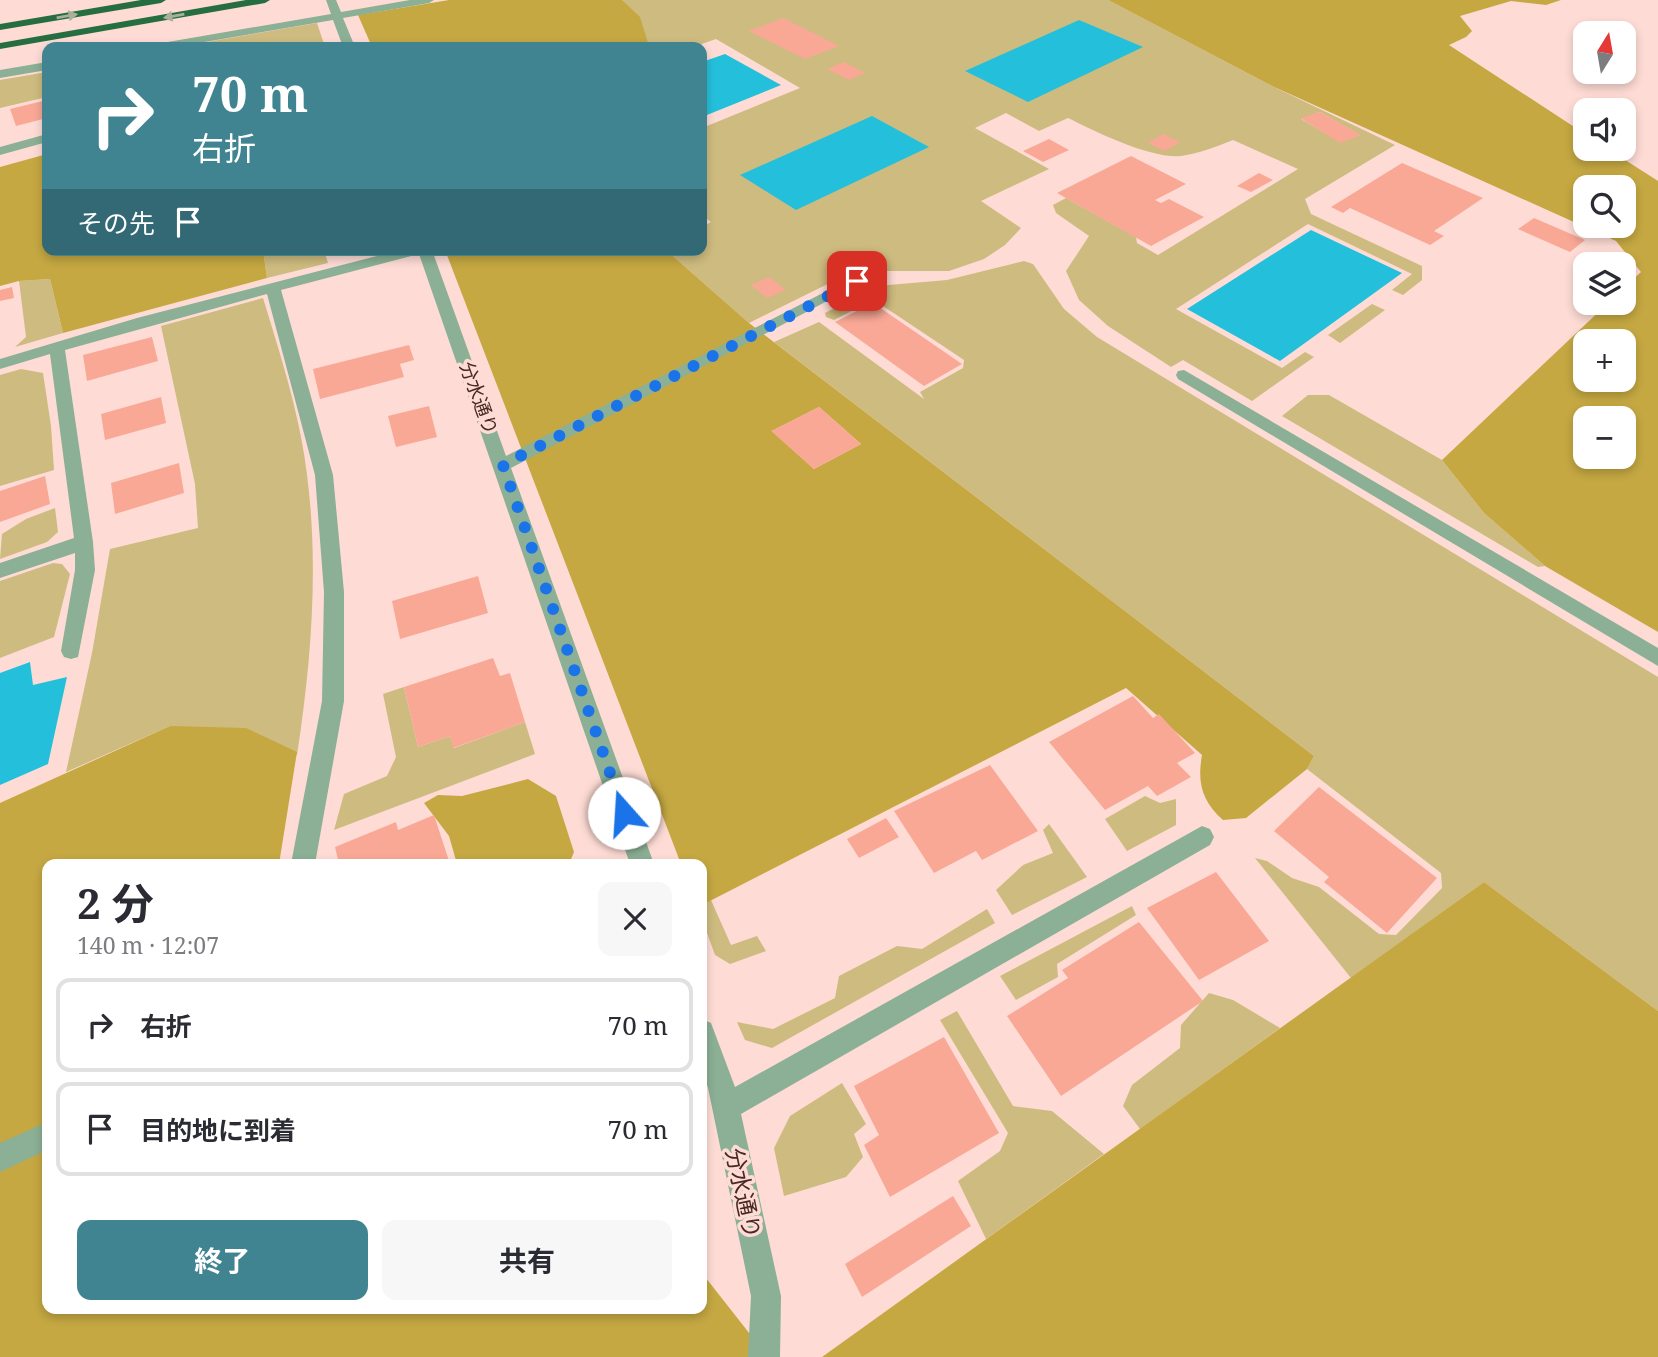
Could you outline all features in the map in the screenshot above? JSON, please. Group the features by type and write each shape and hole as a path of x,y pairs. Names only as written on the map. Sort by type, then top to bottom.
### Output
{"highway":[{"path":"0,27 161,0"},
{"path":"0,46 265,0"}],"street":[{"path":"331,0 347,42"},
{"path":"185,42 429,0"},
{"path":"0,74 42,67"},
{"path":"0,151 42,139"},
{"path":"0,364 395,256"},
{"name":"分水通り","path":"427,256 503,465 638,859"},
{"path":"503,465 857,281"},
{"path":"273,288 324,475 334,592 333,701 304,859"},
{"path":"57,347 84,542 85,570 71,651"},
{"path":"1184,375 1658,658"},
{"path":"0,571 84,542"},
{"path":"726,1107 1202,837"},
{"name":"分水通り","path":"707,1048 726,1107 766,1296 764,1357"},
{"path":"0,1158 42,1138"}],"shaded area":[{"path":"449,0 622,0 640,17 648,42 370,42 358,15"},
{"path":"622,0 1108,0 1272,86 1395,145 1305,199 1311,214 1422,266 1422,280 1403,295 1392,290 1412,274 1308,224 1176,309 1282,368 1305,352 1314,357 1252,401 1183,360 1171,367 1108,326 1079,300 1066,271 1089,236 1056,213 1053,205 1066,198 1136,237 1137,243 1158,255 1298,169 1233,140 1195,153 1169,156 1139,149 1068,118 1039,131 1006,113 975,128 1049,169 981,201 1021,228 1005,245 984,259 949,271 854,271 749,323 673,256 707,256 707,224 711,222 707,219 707,126 800,88 716,39 707,42 647,42","holes":["1320,112 1360,135 1340,142 1301,119"]},
{"path":"1108,0 1561,0 1546,5 1511,1 1460,16 1472,31 1449,45 1573,126 1573,161 1627,161 1658,181 1658,632 1545,566 1484,513 1442,460 1573,336 1573,392 1636,392 1636,329 1581,329 1595,315 1636,315 1636,277 1641,272 1636,266 1636,252 1625,252 1616,241 1609,238 1636,238 1636,175 1573,175 1573,222 1272,86"},
{"path":"317,23 323,42 206,42"},
{"path":"42,73 42,98 0,108 0,80"},
{"path":"42,155 42,256 264,256 267,278 63,333 50,279 19,281 0,286 0,167"},
{"path":"264,256 326,256 328,263 267,278"},
{"path":"447,256 673,256 749,323 1314,756 1307,769 1246,818 1223,820 1210,806 1203,791 1200,774 1202,755 1126,688 707,902 707,859 679,859","holes":["819,407 861,444 814,469 772,431"]},
{"path":"1024,261 1033,264 1064,309 1097,337 1658,677 1658,1011 1484,882 1351,978 1255,858 1267,861 1292,878 1319,887 1379,934 1396,935 1442,888 1441,873 1307,769 1314,756 774,342 819,322 924,399 920,392 963,368 964,360 877,302 867,303 834,320 826,317 825,313 877,286 947,280"},
{"path":"50,279 63,333 15,347 26,337 19,281"},
{"path":"263,298 301,437 311,516 311,636 297,755 170,726 66,772 92,653 110,549 198,528 195,484 161,326"},
{"path":"1372,304 1385,310 1340,343 1328,335"},
{"path":"21,369 43,373 54,470 0,486 0,375"},
{"path":"1308,395 1329,395 1442,460 1484,513 1545,566 1538,567 1282,416"},
{"path":"55,508 58,532 47,542 0,559 2,534 26,519"},
{"path":"53,563 62,564 70,574 54,637 0,658 0,581"},
{"path":"404,687 418,747 450,736 454,748 525,722 535,754 334,830 344,794 387,776 396,757 383,694"},
{"path":"170,726 246,728 297,752 280,859 42,859 42,1314 707,1314 707,1279 768,1357 0,1357 0,803"},
{"path":"528,779 556,796 574,852 571,859 456,859 449,836 424,803 438,795 462,796"},
{"path":"1145,796 1160,803 1176,799 1176,825 1127,851 1105,819"},
{"path":"1049,824 1087,877 1012,915 996,890 1023,865 1053,853 1043,830"},
{"path":"1484,882 1658,1011 1658,1357 822,1357"},
{"path":"711,900 731,945 757,936 766,951 730,964 715,955 707,933 707,902"},
{"path":"1132,906 1136,915 1057,964 1058,977 1016,1000 1000,976"},
{"path":"987,909 995,923 772,1048 745,1040 737,1022 773,1029 835,998 839,976 897,946 922,949"},
{"path":"1209,993 1233,1000 1280,1028 1140,1129 1123,1106 1132,1085 1180,1048 1181,1025"},
{"path":"957,1011 1013,1106 1052,1111 1104,1154 986,1239 958,1181 1000,1151 1008,1133 940,1020"},
{"path":"842,1083 866,1124 854,1134 863,1157 846,1177 784,1196 774,1148 790,1116"}],"water":[{"path":"1079,20 1143,47 1028,102 965,71"},
{"path":"725,54 781,85 707,115 707,60"},
{"path":"872,116 929,147 796,210 740,175"},
{"path":"1311,230 1402,273 1280,361 1187,309"},
{"path":"30,662 33,685 67,677 48,764 0,785 0,673"}],"building":[{"path":"783,18 839,46 805,59 749,31"},
{"path":"844,62 865,73 849,80 827,69"},
{"path":"42,101 42,119 16,126 10,109"},
{"path":"1320,112 1361,135 1340,143 1300,118"},
{"path":"1163,134 1180,142 1165,151 1148,143"},
{"path":"1049,139 1069,150 1043,162 1023,151"},
{"path":"1131,156 1186,184 1155,200 1161,203 1169,199 1204,217 1151,246 1057,193"},
{"path":"1402,163 1483,198 1434,231 1444,236 1430,245 1350,208 1343,213 1331,207"},
{"path":"1259,173 1273,180 1251,192 1237,186"},
{"path":"1534,218 1573,235 1573,238 1585,240 1570,252 1518,229"},
{"path":"769,277 786,290 767,298 751,285"},
{"path":"12,287 14,298 0,301 0,290"},
{"path":"873,303 962,364 924,386 835,322"},
{"path":"152,337 158,361 87,381 83,355"},
{"path":"409,345 414,360 400,364 404,377 320,399 313,369"},
{"path":"161,397 166,423 105,440 101,414"},
{"path":"429,406 437,437 396,447 388,416"},
{"path":"819,407 861,444 814,469 771,431"},
{"path":"179,463 184,493 115,514 111,483"},
{"path":"45,476 50,504 0,522 0,491"},
{"path":"478,576 488,613 400,639 392,601"},
{"path":"493,658 500,676 510,673 525,722 453,748 450,736 418,747 404,687"},
{"path":"1133,696 1153,718 1159,714 1195,753 1177,763 1191,777 1157,796 1148,786 1105,810 1049,742"},
{"path":"990,765 1038,831 982,860 976,851 934,873 894,811"},
{"path":"1319,787 1437,878 1387,933 1324,882 1329,877 1274,831"},
{"path":"434,815 448,859 338,859 335,847 396,822 398,830"},
{"path":"886,818 899,837 859,858 847,839"},
{"path":"1216,872 1269,941 1199,980 1147,908"},
{"path":"1139,922 1203,1001 1061,1096 1007,1016 1068,978 1062,970"},
{"path":"944,1037 999,1133 890,1197 864,1145 879,1135 854,1086"},
{"path":"953,1196 971,1226 862,1297 845,1264"}],"route":[{"path":"624,813 503,465 857,281"}]}
